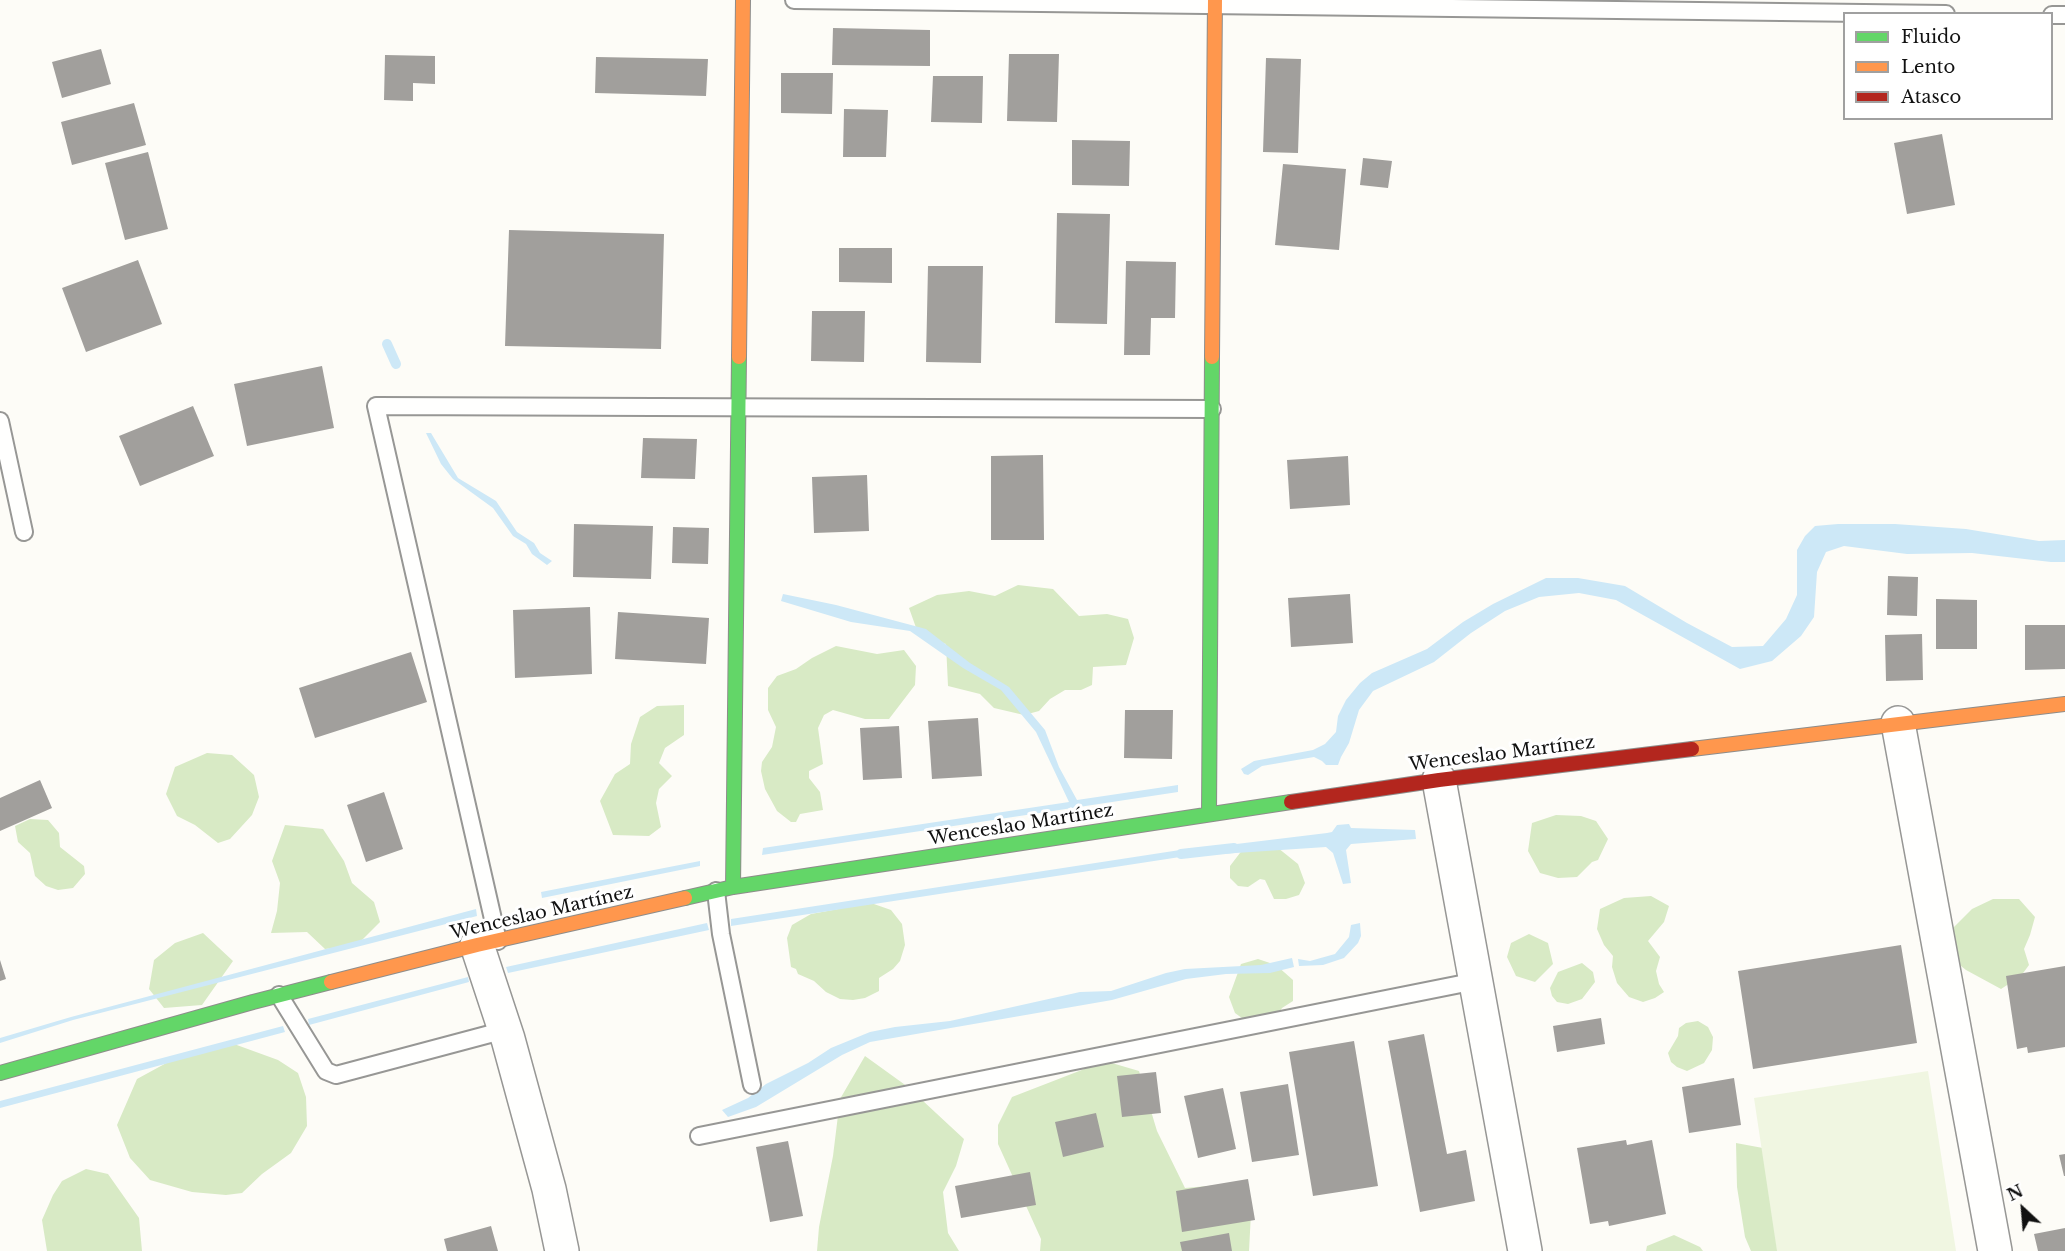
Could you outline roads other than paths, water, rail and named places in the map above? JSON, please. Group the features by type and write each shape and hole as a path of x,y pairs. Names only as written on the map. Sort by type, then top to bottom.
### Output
{"main road":[{"path":"733,887 743,0"},
{"path":"1209,814 1215,3"},
{"name":"Wenceslao Martínez","path":"0,1073 279,995 488,943 733,887 1439,780 2065,704"}],"street":[{"path":"1898,723 1995,1251"},
{"path":"1439,780 1525,1251"},
{"path":"488,943 505,1030 559,1236"}],"lane":[{"path":"794,0 1215,3 1843,12"},
{"path":"488,943 376,406 1212,409"},
{"path":"0,421 24,532"},
{"path":"716,891 722,934 752,1085"},
{"path":"699,1136 1476,981"},
{"path":"279,995 326,1071 336,1075 505,1030"}],"water":[{"path":"426,433 431,433 458,478 496,501 517,532 534,543 540,553 552,561 547,565 532,554 526,544 513,536 493,508 453,479 441,464"},
{"path":"1895,524 1966,529 2039,541 2065,540 2065,562 1972,553 1907,554 1844,546 1826,552 1817,572 1814,617 1801,636 1772,661 1740,669 1616,600 1579,593 1539,597 1505,611 1471,633 1434,662 1373,691 1359,710 1349,743 1338,765 1326,765 1314,757 1262,766 1248,775 1244,774 1241,769 1254,761 1313,750 1325,744 1336,732 1338,716 1346,700 1372,673 1427,649 1463,622 1493,604 1546,578 1578,578 1625,586 1732,647 1763,646 1786,619 1797,595 1797,550 1805,536 1815,526"},
{"path":"783,594 836,605 926,629 970,663 1009,687 1045,730 1059,767 1077,800 1178,785 1178,792 762,855 763,848 1069,802 1036,732 1001,690 963,668 910,631 851,622 781,601"},
{"path":"1349,824 1351,828 1415,830 1416,839 1351,844 1346,850 1351,883 1343,884 1333,853 1326,847 1221,854 1220,846 1327,833 1332,832 1337,825"},
{"path":"1193,848 1193,855 731,926 731,919"},
{"path":"700,861 700,866 542,898 541,892"},
{"path":"476,909 477,916 73,1020 0,1043 0,1038 71,1017"},
{"path":"707,923 709,930 508,973 506,967"},
{"path":"1360,923 1361,936 1358,943 1344,958 1323,965 1299,966 1298,959 1310,961 1335,954 1349,937 1351,925"},
{"path":"1292,958 1294,967 1270,973 1226,974 1186,979 1112,1000 870,1042 842,1055 756,1107 728,1117 722,1110 748,1098 766,1084 808,1063 831,1048 870,1032 950,1021 1080,992 1111,991 1185,969 1261,965"},
{"path":"468,977 469,982 309,1025 308,1019"},
{"path":"283,1026 285,1032 0,1108 0,1101"}],"waterway":[{"path":"387,344 396,364"},
{"path":"1181,854 1234,848"}]}
